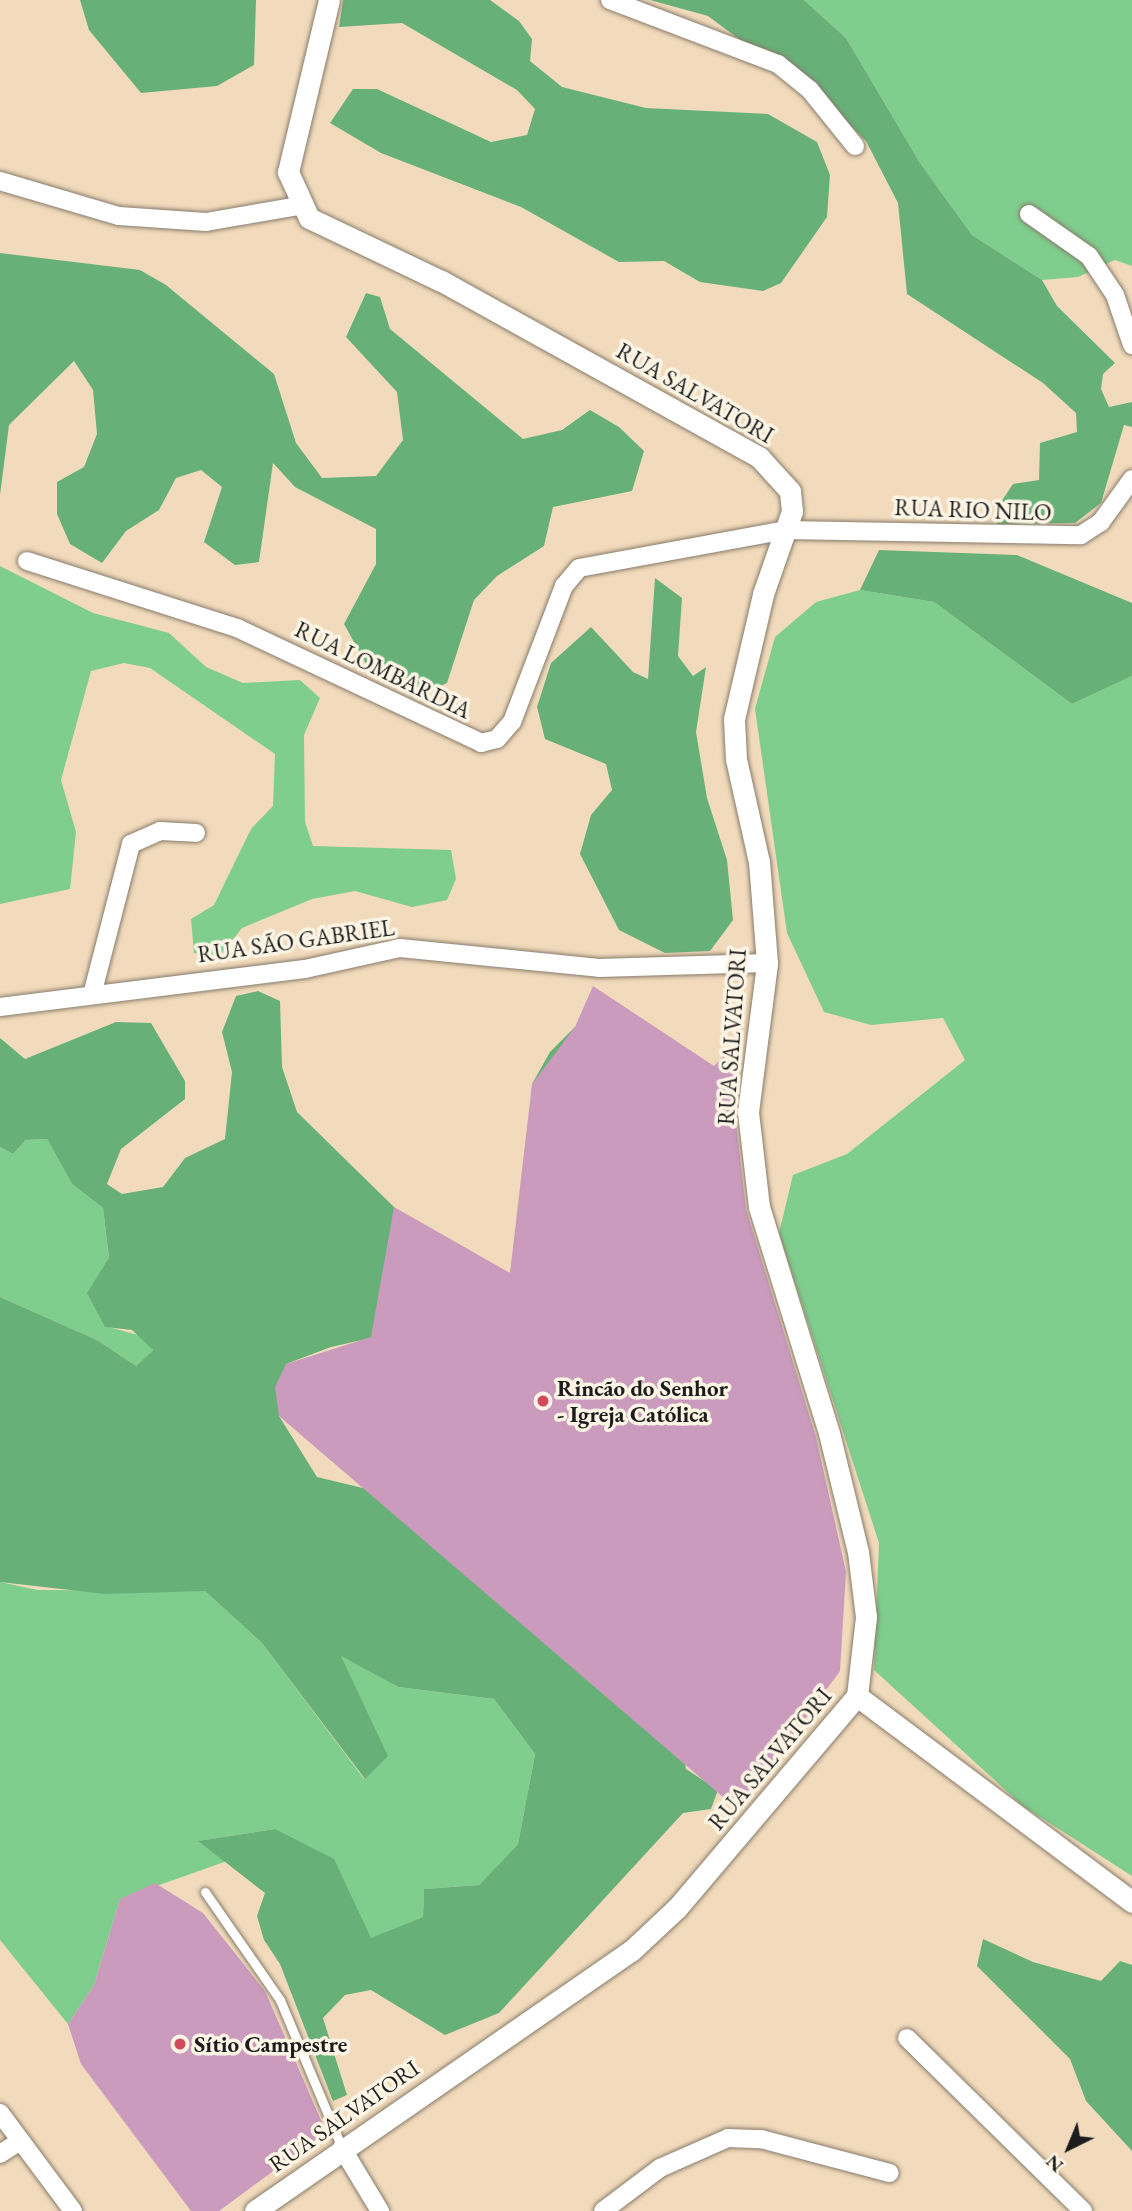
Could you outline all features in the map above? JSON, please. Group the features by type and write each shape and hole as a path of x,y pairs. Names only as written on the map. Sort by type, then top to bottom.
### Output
{"street":[{"path":"0,181 119,216 206,222 298,206 288,172 290,146 329,0"},
{"path":"610,0 778,64 810,90 855,146"},
{"name":"RUA SALVATORI","path":"255,2211 342,2148 631,1951 677,1908 857,1696 866,1617 858,1552 759,1207 748,1112 767,963 759,862 736,760 734,719 763,594 786,530 790,491 759,457 441,281 332,233 298,206"},
{"path":"1029,214 1089,256 1115,295 1132,345"},
{"name":"RUA RIO NILO","path":"786,530 1065,537 1101,523 1132,479"},
{"name":"RUA LOMBARDIA","path":"27,561 237,628 481,743 498,739 512,722 564,586 579,568 786,530"},
{"path":"93,991 131,844 160,831 196,832"},
{"name":"RUA SÃO GABRIEL","path":"0,1007 93,991 305,969 400,948 599,968 767,963"},
{"path":"857,1696 1132,1902"},
{"path":"907,2038 1083,2211"},
{"path":"0,2113 74,2211"},
{"path":"603,2211 660,2168 727,2138 761,2139 890,2173"},
{"path":"0,2154 20,2141"},
{"path":"342,2148 380,2211"}],"lane":[{"path":"205,1892 280,2000 342,2148"}],"green space":[{"path":"80,0 256,0 254,65 217,86 141,93 89,30"},
{"path":"343,0 490,0 519,21 532,39 530,61 562,87 646,108 768,114 817,142 830,175 827,217 781,283 763,291 700,282 664,261 619,262 521,207 381,153 330,123 353,89 377,89 491,142 527,135 535,109 517,90 402,23 339,27"},
{"path":"650,0 804,0 846,38 920,163 972,235 1042,280 1057,306 1115,363 1103,374 1101,389 1109,407 1132,402 1132,427 1124,425 1101,503 1075,523 997,524 997,508 1013,484 1039,480 1040,443 1077,432 1076,413 1043,383 907,294 898,203 866,141 838,113 708,16"},
{"path":"804,0 1132,0 1132,266 1115,260 1078,277 1042,280 972,235 920,163 846,38"},
{"path":"0,253 140,270 166,285 274,374 296,443 322,478 376,476 403,440 397,392 346,337 366,293 380,297 390,329 523,439 562,430 590,410 619,427 644,451 632,491 553,507 544,546 497,576 474,600 447,683 413,698 370,671 344,624 376,564 376,529 295,487 273,463 259,562 235,565 204,542 222,487 201,470 176,478 159,510 126,531 102,563 70,544 57,514 57,482 84,467 97,434 93,390 74,361 9,425 0,495"},
{"path":"879,550 1017,555 1132,603 1132,676 1072,704 934,602 860,590"},
{"path":"0,566 93,613 169,633 206,667 243,683 300,680 320,698 304,735 305,822 313,846 451,850 456,879 447,900 412,907 355,891 312,899 242,928 218,958 194,953 191,919 214,905 251,829 273,806 275,754 150,668 124,663 91,671 61,780 76,832 70,889 0,904"},
{"path":"655,578 682,598 678,656 693,676 706,667 696,732 707,798 727,860 733,920 710,951 665,953 619,930 580,854 591,815 612,790 606,764 545,739 537,707 551,663 591,627 633,672 648,679"},
{"path":"860,590 934,602 1072,704 1132,676 1132,1876 1023,1806 874,1670 879,1543 779,1233 793,1175 847,1154 965,1060 943,1018 871,1025 824,1012 787,933 755,709 775,637 816,602"},
{"path":"258,991 280,1001 282,1067 297,1112 394,1207 409,1238 510,1273 530,1159 532,1084 550,1052 575,1027 669,1059 714,1066 716,1187 446,1321 331,1347 286,1364 279,1416 317,1477 392,1495 681,1735 686,1769 718,1790 711,1809 683,1813 499,2013 445,2035 371,1990 345,1995 323,2018 347,2095 333,2101 280,1964 264,1940 257,1916 265,1893 198,1841 275,1829 334,1859 371,1938 423,1917 424,1889 479,1885 518,1844 535,1754 494,1699 398,1687 341,1656 388,1756 365,1779 262,1643 205,1591 105,1594 0,1582 0,1297 97,1340 136,1366 153,1350 132,1330 105,1327 87,1293 109,1258 103,1208 72,1184 47,1139 26,1140 13,1154 0,1147 0,1038 25,1059 116,1022 151,1023 185,1081 185,1099 121,1149 107,1184 122,1194 163,1187 185,1158 225,1139 232,1072 222,1032 236,996"},
{"path":"47,1139 72,1184 103,1208 109,1258 100,1277 105,1326 145,1337 153,1350 136,1366 97,1340 0,1297 0,1147 13,1154 26,1140"},
{"path":"0,1582 38,1590 205,1591 262,1643 364,1779 387,1755 340,1655 398,1687 494,1699 535,1754 518,1844 479,1885 424,1889 423,1917 371,1939 275,1829 199,1841 227,1861 120,1899 94,1985 68,2024 0,1940"},
{"path":"983,1939 1033,1962 1101,1981 1120,1961 1132,1965 1132,2151 1086,2101 1070,2059 977,1966"}],"building":[{"name":"Rincão do Senhor - Igreja Católica","path":"593,986 714,1066 740,1039 735,1113 746,1209 816,1437 846,1572 840,1671 738,1810 279,1416 275,1387 286,1364 371,1337 394,1207 510,1273 532,1084 575,1027"},
{"name":"Sítio Campestre","path":"155,1883 203,1913 265,1991 326,2132 219,2211 191,2211 81,2064 68,2024 94,1985 120,1899"}],"place":[{"name":"Rincão do Senhor - Igreja Católica","path":"543,1401"},
{"name":"Sítio Campestre","path":"180,2044"}]}
